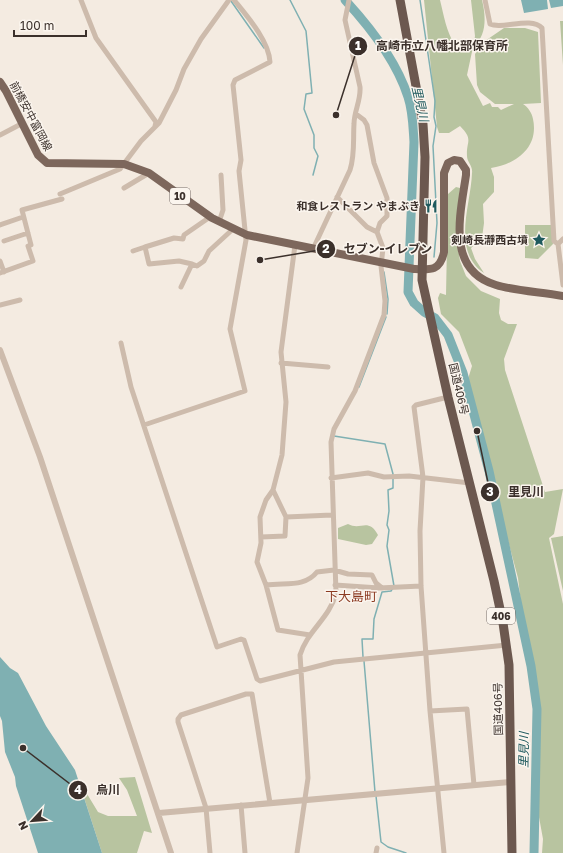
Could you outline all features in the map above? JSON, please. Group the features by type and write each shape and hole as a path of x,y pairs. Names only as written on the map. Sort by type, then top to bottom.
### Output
{"highway":[{"name":"国道406号","path":"400,0 424,130 426,157 417,269 470,483 507,644 509,665 512,853"}],"main road":[{"name":"前橋安中富岡線","path":"0,82 23,123 38,155 47,163 124,164 149,173 210,217 246,235 417,269"},
{"name":"10","path":"417,269 434,268 439,266 442,261 444,252 444,173 448,163 454,160 460,161 466,170 460,238 462,252 471,272 479,279 498,286 563,296"}],"street":[{"path":"82,0 96,38 156,122 155,126"},
{"path":"0,261 2,272 33,261 28,246 31,245 22,210 61,196 120,169 133,150 155,126 160,123 176,90 184,69 201,39 229,0"},
{"path":"144,425 245,391 230,329 246,235 242,214 239,171 241,160 233,85 236,80 270,62 270,54 251,22 234,0"},
{"path":"313,249 350,170 354,157 354,123 361,98 346,20 349,0"},
{"path":"485,0 490,24 494,26 512,23 538,24 542,28 554,241 558,244 563,285"},
{"path":"297,853 306,800 308,778 300,655 310,635 331,608 336,593 332,515 331,442 334,429 354,391 384,315 385,301 382,262 383,248 377,232 380,223 388,216 387,198 374,162 367,125 364,120 356,114"},
{"path":"0,135 23,123"},
{"path":"124,188 149,173"},
{"path":"219,222 223,210 221,175"},
{"path":"337,197 367,227 377,232"},
{"path":"0,225 23,217"},
{"path":"133,251 174,238 183,240 184,235 210,217"},
{"path":"145,247 149,264 179,261 197,266 204,261 209,251 233,229"},
{"path":"4,241 28,233"},
{"path":"558,244 563,239"},
{"path":"296,245 284,324 281,363 286,402 285,428 280,467 273,490 266,500 262,510 259,523 261,537 257,562 266,585 278,630 310,635"},
{"path":"180,287 192,264"},
{"path":"0,305 20,300"},
{"path":"121,343 131,387 217,647 241,639 244,640 257,679 260,681 334,662 507,644"},
{"path":"0,350 40,457 172,853"},
{"path":"281,363 328,367"},
{"path":"444,853 439,788 430,711 421,586 420,531 423,477 414,406 448,397"},
{"path":"331,478 368,473 384,477 423,477 470,483"},
{"path":"261,537 285,536 286,517 273,490"},
{"path":"286,517 332,515"},
{"path":"266,585 281,583 295,584 312,578 317,572 334,570 348,574 372,575 376,583 382,588"},
{"path":"335,585 382,588 421,586"},
{"path":"210,853 206,808 178,719 180,715 249,693 254,696 270,803"},
{"path":"430,711 467,709 474,785"},
{"path":"159,813 511,782"},
{"path":"241,805 245,853"}],"green space":[{"path":"424,0 440,0 449,34 455,45 459,46 474,42 475,36 471,0 482,0 485,19 483,32 478,42 473,47 467,75 483,106 490,103 492,107 498,107 501,110 514,104 495,104 480,92 477,85 475,54 485,41 504,28 525,28 538,32 541,103 523,104 530,110 533,119 533,138 529,146 517,158 509,163 491,168 494,177 494,192 483,204 484,223 482,238 471,248 475,259 484,273 474,264 468,253 465,240 465,227 472,171 467,158 467,134 460,126 449,133 439,133 437,127"},
{"path":"560,21 563,21 563,65"},
{"path":"456,187 460,188 456,233 460,261 466,276 481,291 500,299 499,313 501,320 508,324 517,324 504,359 505,370 545,492 563,489 554,534 549,538 563,604 563,853 542,853 543,839 537,806 540,765 538,711 531,660 525,637 518,578 482,450 468,379 472,366 459,332 441,314 438,298 440,293 446,295 448,194"},
{"name":"剣崎長瀞西古墳","path":"525,225 552,225 553,244 538,259 525,258"},
{"path":"348,524 353,526 368,525 378,535 372,544 366,545 338,539 338,528"},
{"path":"563,536 563,591 551,538"},
{"path":"135,777 152,833 144,831 137,853 102,853 78,779 98,812 108,816 137,816 127,790 119,778"}],"water":[{"path":"521,0 547,0 548,9 524,13"},
{"path":"549,0 563,0 563,6 551,8"},
{"path":"0,657 10,668 18,673 46,726 75,770 102,853 38,853 16,786 15,777 5,752 2,721 0,716"}],"waterway":[{"path":"290,0 306,31 312,93 306,94 304,109 314,135 314,148 318,156 313,175"},
{"name":"里見川","path":"345,0 373,33 390,58 403,84 411,108 414,142 408,292 414,303 424,312 435,318 448,335 463,373 489,471 531,666 537,709 534,853"},
{"path":"420,0 435,101 434,117 436,126 433,146 437,223 434,257"},
{"path":"231,1 264,48"},
{"path":"384,272 388,299 387,314"},
{"path":"359,387 386,317"},
{"path":"334,436 385,444 393,474 393,488 388,490 389,511 387,525 389,530 387,546 394,586 391,591 382,592 374,619 373,639 362,639 363,657"},
{"path":"364,661 375,792"},
{"path":"376,796 381,842 388,847 406,853"}],"place":[{"name":"高崎市立八幡北部保育所","path":"336,115"},
{"name":"和食レストラン やまぶき","path":"431,206"},
{"name":"剣崎長瀞西古墳","path":"539,240"},
{"name":"セブン-イレブン","path":"260,260"},
{"name":"里見川","path":"477,431"},
{"name":"烏川","path":"23,748"}],"district":[{"name":"下大島町","path":"351,596"}]}
